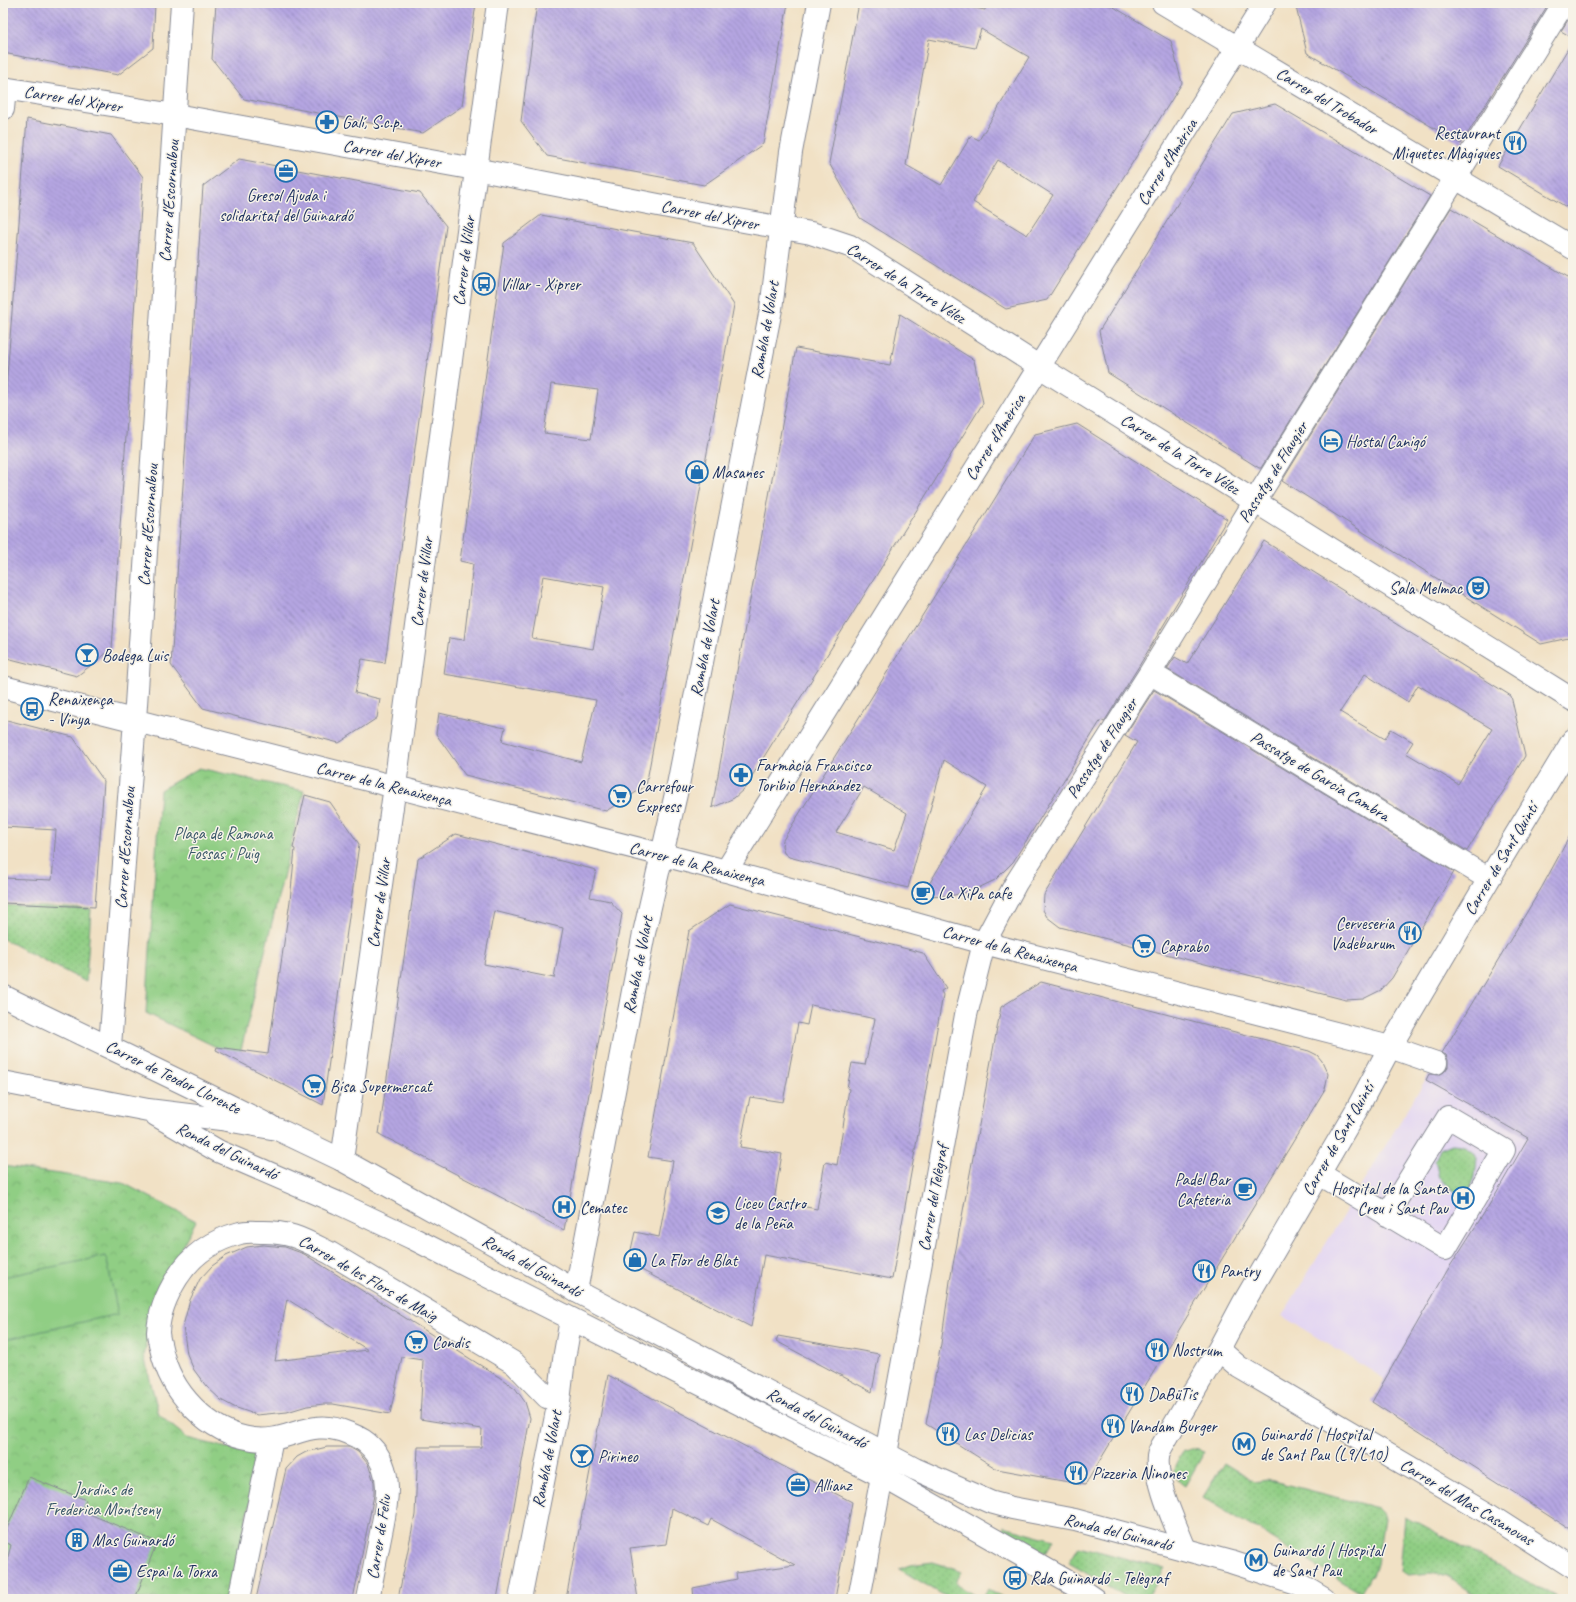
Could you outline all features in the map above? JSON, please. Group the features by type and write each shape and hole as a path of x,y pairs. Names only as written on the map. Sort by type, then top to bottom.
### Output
{"street":[{"name":"Carrer d'Escornalbou","path":"110,1046 135,720 182,3"},
{"name":"Carrer de Villar","path":"342,1160 396,786 475,169 498,3"},
{"name":"Rambla de Volart","path":"520,1599 558,1401 576,1291 644,933 678,785 770,309 791,152 819,3"},
{"name":"Carrer del Trobador","path":"1163,3 1573,248"},
{"name":"Carrer d'Amèrica","path":"726,871 1265,3"},
{"name":"Passatge de Flaugier","path":"984,943 1016,883 1150,672 1564,3"},
{"name":"Carrer del Xiprer","path":"4,95 175,115 475,169 780,228"},
{"name":"Carrer de la Torre Vélez","path":"780,228 811,233 850,246 1573,700"},
{"name":"Passatge de Garcia Cambra","path":"1150,672 1489,879"},
{"name":"Carrer de la Renaixença","path":"3,686 663,854 984,943 1390,1048 1436,1063"},
{"name":"Carrer de Sant Quintí","path":"1185,1549 1166,1501 1158,1473 1158,1456 1167,1436 1220,1347 1318,1173 1357,1109 1390,1048 1489,879 1573,740"},
{"name":"Carrer del Telègraf","path":"882,1476 965,1022 975,975 984,943"},
{"name":"Carrer de Teodor Llorente","path":"3,996 70,1029 110,1046 342,1160"},
{"name":"Ronda del Guinardó","path":"3,1082 148,1110 221,1119 277,1129"},
{"name":"Ronda del Guinardó","path":"148,1110 218,1151 352,1209 524,1294 882,1476 1072,1584 1094,1599"},
{"path":"1318,1173 1387,1215 1445,1249 1510,1154 1448,1117 1387,1215"},
{"name":"Ronda del Guinardó","path":"342,1160 576,1291 915,1469 990,1502 1012,1508 1075,1520 1252,1568 1299,1584 1324,1599"},
{"name":"Carrer de les Flors de Maig","path":"224,1237 243,1232 277,1232 299,1237 330,1253 514,1363 547,1397 558,1401"},
{"name":"Carrer de Feliu","path":"224,1237 193,1257 184,1267 168,1292 158,1333 164,1362 178,1390 193,1408 211,1423 238,1436 254,1439 272,1439 300,1430 327,1426 362,1439 371,1446 383,1465 387,1480 387,1498 368,1599"},
{"name":"Carrer del Mas Casanovas","path":"1220,1347 1224,1354 1239,1367 1486,1512 1573,1568"},
{"path":"239,1599 272,1439"},
{"path":"859,1599 882,1476"}],"shaded area":[{"name":"Hospital de la Santa Creu i Sant Pau","path":"1573,837 1573,1531 1500,1486 1372,1402 1385,1379 1282,1316"}],"green space":[{"name":"Plaça de Ramona Fossas i Puig","path":"199,768 304,791 239,1058 146,1013 160,790"},
{"path":"3,905 91,909 86,982 3,939"},
{"path":"1452,1144 1467,1147 1477,1158 1475,1177 1469,1193 1458,1194 1439,1178 1435,1160 1440,1149"},
{"name":"Jardins de Frederica Montseny","path":"3,1166 123,1183 196,1221 157,1292 144,1356 159,1415 187,1438 260,1456 229,1599 3,1599"},
{"path":"106,1256 118,1314 3,1340 3,1277"},
{"path":"1195,1448 1205,1451 1185,1486 1176,1478 1174,1474 1175,1466 1184,1451"},
{"path":"1224,1463 1253,1481 1267,1479 1378,1508 1382,1512 1384,1519 1377,1564 1373,1574 1361,1593 1203,1497"},
{"path":"1405,1516 1560,1599 1480,1599 1448,1577 1432,1573 1407,1575 1400,1571"},
{"path":"1004,1526 1054,1540 1045,1553 1003,1529"},
{"path":"1079,1546 1165,1569 1146,1599 1130,1599 1069,1563"},
{"path":"933,1562 962,1572 955,1583 980,1599 950,1599 899,1569 910,1565"},
{"path":"988,1589 1002,1598 981,1599"}],"building":[{"path":"3,3 155,3 153,48 118,75 3,53"},
{"path":"216,3 476,3 462,106 423,133 244,99 212,59"},
{"path":"537,3 788,3 763,144 704,185 547,156 521,121"},
{"path":"859,3 948,3 985,10 986,3 1107,3 1171,41 1182,83 1047,300 1006,309 860,218 829,163","holes":["981,29 1029,57 979,140 971,136 941,185 906,165 929,39 975,48","998,160 1053,195 1027,235 973,202"]},
{"path":"1295,3 1549,3 1461,144 1307,53"},
{"path":"1573,12 1573,38 1561,31"},
{"path":"1573,40 1573,211 1498,166"},
{"path":"1275,104 1430,196 1261,468 1259,468 1108,373 1099,331 1233,114"},
{"path":"27,119 111,135 143,177 112,649 77,676 3,657 3,428"},
{"path":"239,159 420,193 446,226 385,663 362,659 355,693 380,699 377,718 339,743 203,708 171,665 203,186"},
{"path":"1451,208 1573,280 1573,637 1541,644 1282,481"},
{"path":"541,215 693,243 734,305 646,786 606,811 465,775 436,734 439,713 505,728 502,741 581,762 596,700 444,674 449,638 464,640 473,564 460,561 504,243","holes":["551,384 598,390 591,439 544,433","543,576 604,587 593,649 532,638"]},
{"path":"900,314 974,360 983,403 744,789 734,798 712,808 796,348 890,365"},
{"path":"1077,424 1227,519 1104,722 1101,720 1013,862 995,880 972,891 954,895 922,896 987,787 944,760 908,888 789,857 784,853 782,846 783,840 1035,434","holes":["864,787 907,813 894,850 836,832"]},
{"path":"1264,541 1511,696 1525,756 1467,851 1167,669 1175,657 1187,664","holes":["1365,674 1408,702 1418,685 1492,729 1458,784 1406,753 1413,742 1391,729 1385,739 1340,712"]},
{"path":"1154,690 1454,872 1392,978 1381,990 1363,999 1346,1000 1060,927 1047,917 1043,910 1044,895 1137,742 1125,735"},
{"path":"3,719 73,737 104,781 95,907 3,903 3,878 52,880 56,830 3,827"},
{"path":"305,795 330,802 359,844 323,1105 216,1050 217,1047 268,1054 290,901 295,849 293,848"},
{"name":"Hospital de la Santa Creu i Sant Pau","path":"1573,830 1573,1531 1372,1402 1447,1271 1488,1207 1528,1138 1426,1080 1429,1074 1439,1075 1448,1067 1446,1055 1442,1053 1542,887"},
{"path":"456,834 596,870 590,897 610,901 622,914 564,1230 379,1134 418,859","holes":["494,911 563,928 554,978 484,964"]},
{"path":"730,904 923,953 946,988 941,991 943,995 892,1279 764,1255 751,1327 628,1263 635,1232 659,1237 673,1161 648,1157 689,931","holes":["811,1005 875,1019 865,1065 852,1063 847,1088 849,1089 837,1165 825,1162 817,1209 774,1201 782,1154 740,1147 750,1097 783,1102 798,1023 807,1025"]},
{"path":"1041,982 1309,1051 1317,1055 1322,1061 1328,1074 1325,1089 1085,1485 997,1469 926,1424 941,1344 950,1281 1001,1007"},
{"path":"263,1245 285,1247 304,1254 499,1377 515,1388 525,1402 530,1418 497,1599 398,1599 415,1515 418,1447 481,1447 482,1429 420,1419 423,1360 402,1357 390,1414 333,1404 324,1404 307,1406 287,1412 257,1415 234,1407 221,1400 206,1386 194,1370 187,1354 183,1326 190,1300 200,1279 212,1266 226,1256 247,1247","holes":["287,1299 368,1350 275,1361"]},
{"path":"778,1336 879,1354 872,1392 776,1341"},
{"path":"608,1375 852,1502 835,1599 694,1599 693,1588 737,1579 736,1573 795,1565 711,1519 708,1526 672,1508 666,1544 630,1548 638,1599 566,1599"},
{"path":"327,1447 349,1447 358,1452 368,1464 374,1482 374,1495 353,1599 256,1599 286,1469 297,1457 306,1452"},
{"name":"Mas Guinardó","path":"29,1477 86,1500 82,1511 157,1542 135,1599 3,1599 3,1576 11,1545 3,1542 3,1538"}],"place":[{"name":"Galí, S.c.p.","path":"327,122"},
{"name":"Restaurant Miquetes Màgiques","path":"1515,143"},
{"name":"Gresol Ajuda i solidaritat del Guinardó","path":"286,171"},
{"name":"Villar - Xiprer","path":"484,284"},
{"name":"Hostal Canigó","path":"1331,441"},
{"name":"Masanes","path":"697,472"},
{"name":"Sala Melmac","path":"1478,588"},
{"name":"Bodega Luis","path":"87,655"},
{"name":"Renaixença - Vinya","path":"32,709"},
{"name":"Farmàcia Francisco Toribio Hernández","path":"741,775"},
{"name":"Carrefour Express","path":"620,796"},
{"name":"La XiPa cafe","path":"923,893"},
{"name":"Cerveseria Vadebarum","path":"1410,933"},
{"name":"Caprabo","path":"1144,946"},
{"name":"Bisa Supermercat","path":"314,1086"},
{"name":"Padel Bar Cafeteria","path":"1245,1189"},
{"name":"Hospital de la Santa Creu i Sant Pau","path":"1463,1198"},
{"name":"Cematec","path":"564,1207"},
{"name":"Liceu Castro de la Peña","path":"718,1213"},
{"name":"La Flor de Blat","path":"635,1260"},
{"name":"Pantry","path":"1204,1271"},
{"name":"Condis","path":"416,1342"},
{"name":"Nostrum","path":"1157,1350"},
{"name":"DaBüTis","path":"1132,1394"},
{"name":"Vandam Burger","path":"1113,1426"},
{"name":"Las Delicias","path":"948,1434"},
{"name":"Guinardó | Hospital de Sant Pau (L9/L10)","path":"1244,1444"},
{"name":"Pirineo","path":"582,1456"},
{"name":"Pizzeria Ninones","path":"1076,1473"},
{"name":"Allianz","path":"798,1485"},
{"name":"Mas Guinardó","path":"77,1540"},
{"name":"Guinardó | Hospital de Sant Pau","path":"1256,1560"},
{"name":"Espai la Torxa","path":"120,1571"},
{"name":"Rda Guinardó - Telègraf","path":"1015,1578"}]}
